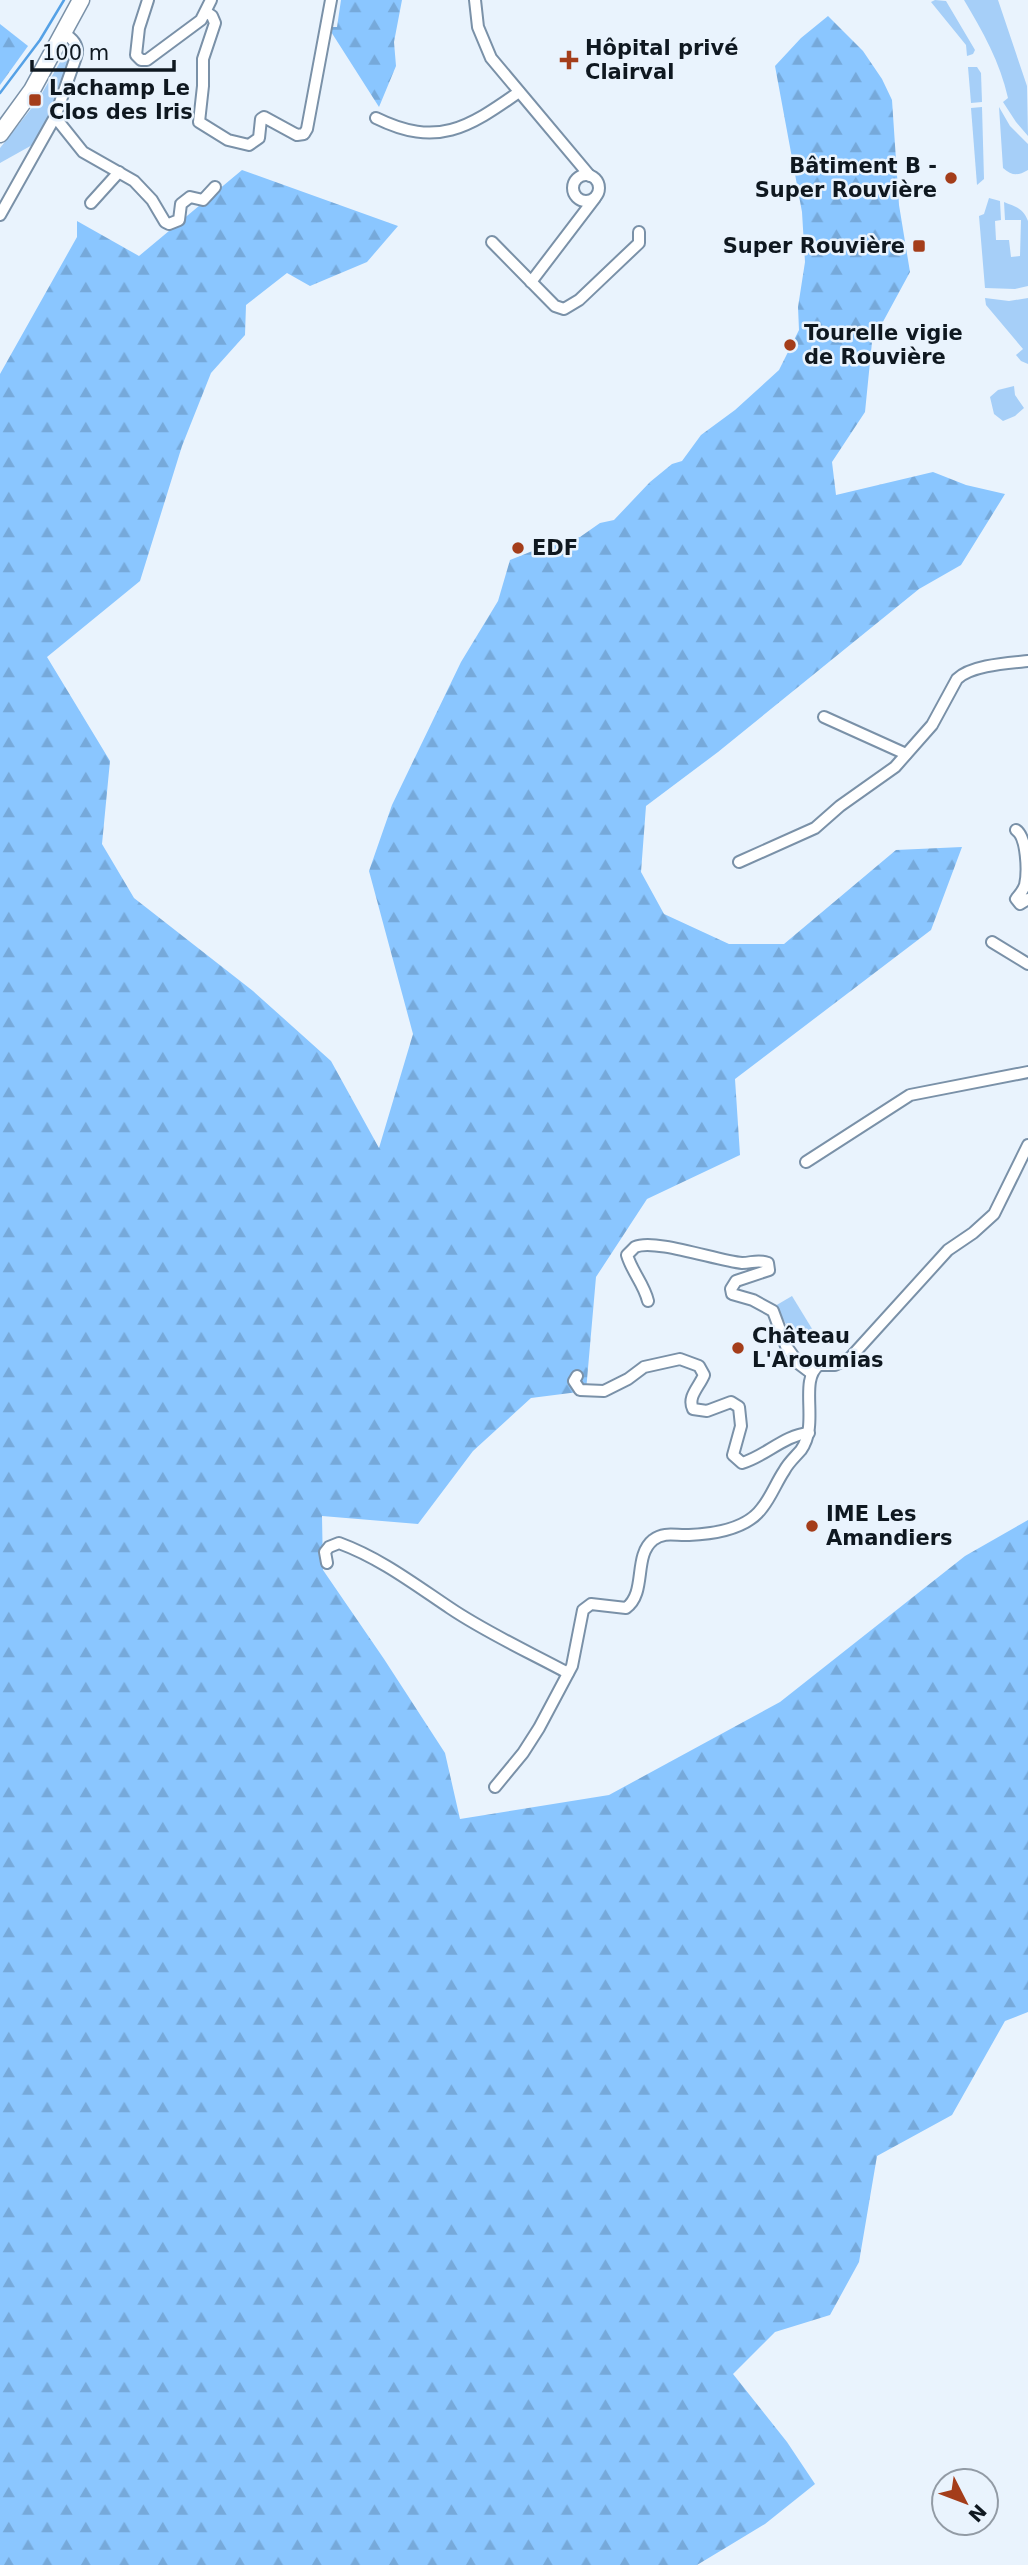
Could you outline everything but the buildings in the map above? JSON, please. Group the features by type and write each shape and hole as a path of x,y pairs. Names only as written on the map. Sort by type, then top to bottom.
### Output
{"main road":[{"path":"0,134 32,90 81,0"}],"street":[{"path":"148,0 139,28 136,55 141,60 147,60 201,20 211,0"},
{"path":"206,12 212,16 215,23 203,59 199,122 228,140 249,145 259,138 261,119 264,117 297,135 303,134 307,129 331,0"},
{"path":"475,5 480,33 491,58 599,186 595,198 531,282"},
{"path":"0,215 55,117 78,49 70,37 62,32"},
{"path":"376,118 405,131 438,132 474,121 519,92"},
{"path":"55,117 83,152 134,181 152,200 169,225 179,220 181,204 190,197 203,200 215,187"},
{"path":"91,203 119,172"},
{"path":"590,176 578,178 573,185 574,194 583,201 595,198"},
{"path":"492,242 555,306 570,307 639,243 639,232"},
{"path":"738,862 815,828 839,806 883,776 932,725 963,673 1005,663 1028,661"},
{"path":"824,717 906,754"},
{"path":"1016,830 1024,838 1027,878 1023,891 1016,899 1020,904 1028,899"},
{"path":"992,942 1028,964"},
{"path":"806,1162 910,1095 1028,1072"},
{"path":"495,1787 523,1753 568,1674 577,1651 583,1610 587,1605 626,1608 630,1605 644,1553 655,1538 671,1533 687,1536 727,1529 757,1514 785,1469 802,1448 808,1433 811,1425 811,1373 820,1365 835,1365 850,1358 948,1250 988,1221 1028,1144"},
{"path":"648,1301 645,1288 630,1265 627,1255 634,1247 648,1245 744,1263 760,1260 768,1263 769,1270 736,1281 731,1289 732,1294 753,1300 773,1311 786,1346 799,1364 811,1373"},
{"path":"577,1376 574,1381 580,1390 596,1392 628,1380 644,1367 680,1359 699,1366 704,1375 691,1399 691,1405 700,1412 732,1402 739,1407 741,1426 733,1455 743,1463 799,1434 808,1433"},
{"path":"327,1563 324,1558 329,1547 338,1543 350,1548 401,1573 450,1609 568,1674"}],"shaded area":[{"path":"964,0 998,0 1027,86 1028,136 1003,102 1008,98 996,60"},
{"path":"946,1 975,50 973,54 967,56 966,45 931,2"},
{"path":"63,57 69,60 67,69 34,144 0,163 0,148 38,100"},
{"path":"968,67 977,67 981,73 982,102 971,103"},
{"path":"982,107 984,179 977,185 971,108"},
{"path":"999,107 1010,126 1028,144 1028,170 1021,173 1012,174 1003,168"},
{"path":"989,198 1000,201 1001,220 995,221 996,240 1009,240 1011,257 1020,256 1021,220 1005,220 1004,202 1016,207 1028,221 1028,286 1015,289 985,288 979,216 984,214"},
{"path":"985,298 1009,301 1028,298 1028,364 1016,355 1023,349 986,305"},
{"path":"1014,386 1015,395 1024,408 1003,421 994,414 990,397 998,390"},
{"path":"792,1296 814,1332 797,1342 775,1306"}],"green space":[{"path":"341,0 402,0 394,42 396,66 379,107 328,27 337,27"},
{"path":"828,16 863,51 892,100 899,205 910,272 872,342 865,412 832,462 836,495 933,472 966,485 1005,494 961,565 919,589 718,752 646,806 641,872 664,914 729,944 784,944 896,850 962,847 931,930 735,1079 740,1155 647,1199 596,1277 586,1391 531,1398 473,1451 418,1524 322,1516 323,1570 445,1753 460,1819 609,1795 780,1702 965,1556 1028,1520 1028,2012 1005,2021 952,2115 877,2156 859,2262 830,2315 775,2332 733,2374 787,2442 815,2484 765,2524 697,2565 0,2565 0,374 77,237 77,221 139,256 242,170 398,226 367,262 310,286 287,273 246,305 245,335 211,373 182,446 140,581 47,657 110,761 102,844 134,898 253,991 331,1061 379,1148 413,1034 369,871 392,805 461,662 498,601 510,560 580,537 600,523 614,520 650,482 672,464 682,461 701,435 735,410 779,370 799,330 798,307 805,262 802,212 775,66 801,38"},
{"path":"0,24 28,46 0,85"}],"waterway":[{"path":"0,93 40,40 64,0"}],"place":[{"name":"Hôpital privé Clairval","path":"569,60"},
{"name":"Lachamp Le Clos des Iris","path":"35,100"},
{"name":"Bâtiment B - Super Rouvière","path":"951,178"},
{"name":"Super Rouvière","path":"919,246"},
{"name":"Tourelle vigie de Rouvière","path":"790,345"},
{"name":"EDF","path":"518,548"},
{"name":"Château L'Aroumias","path":"738,1348"},
{"name":"IME Les Amandiers","path":"812,1526"}]}
